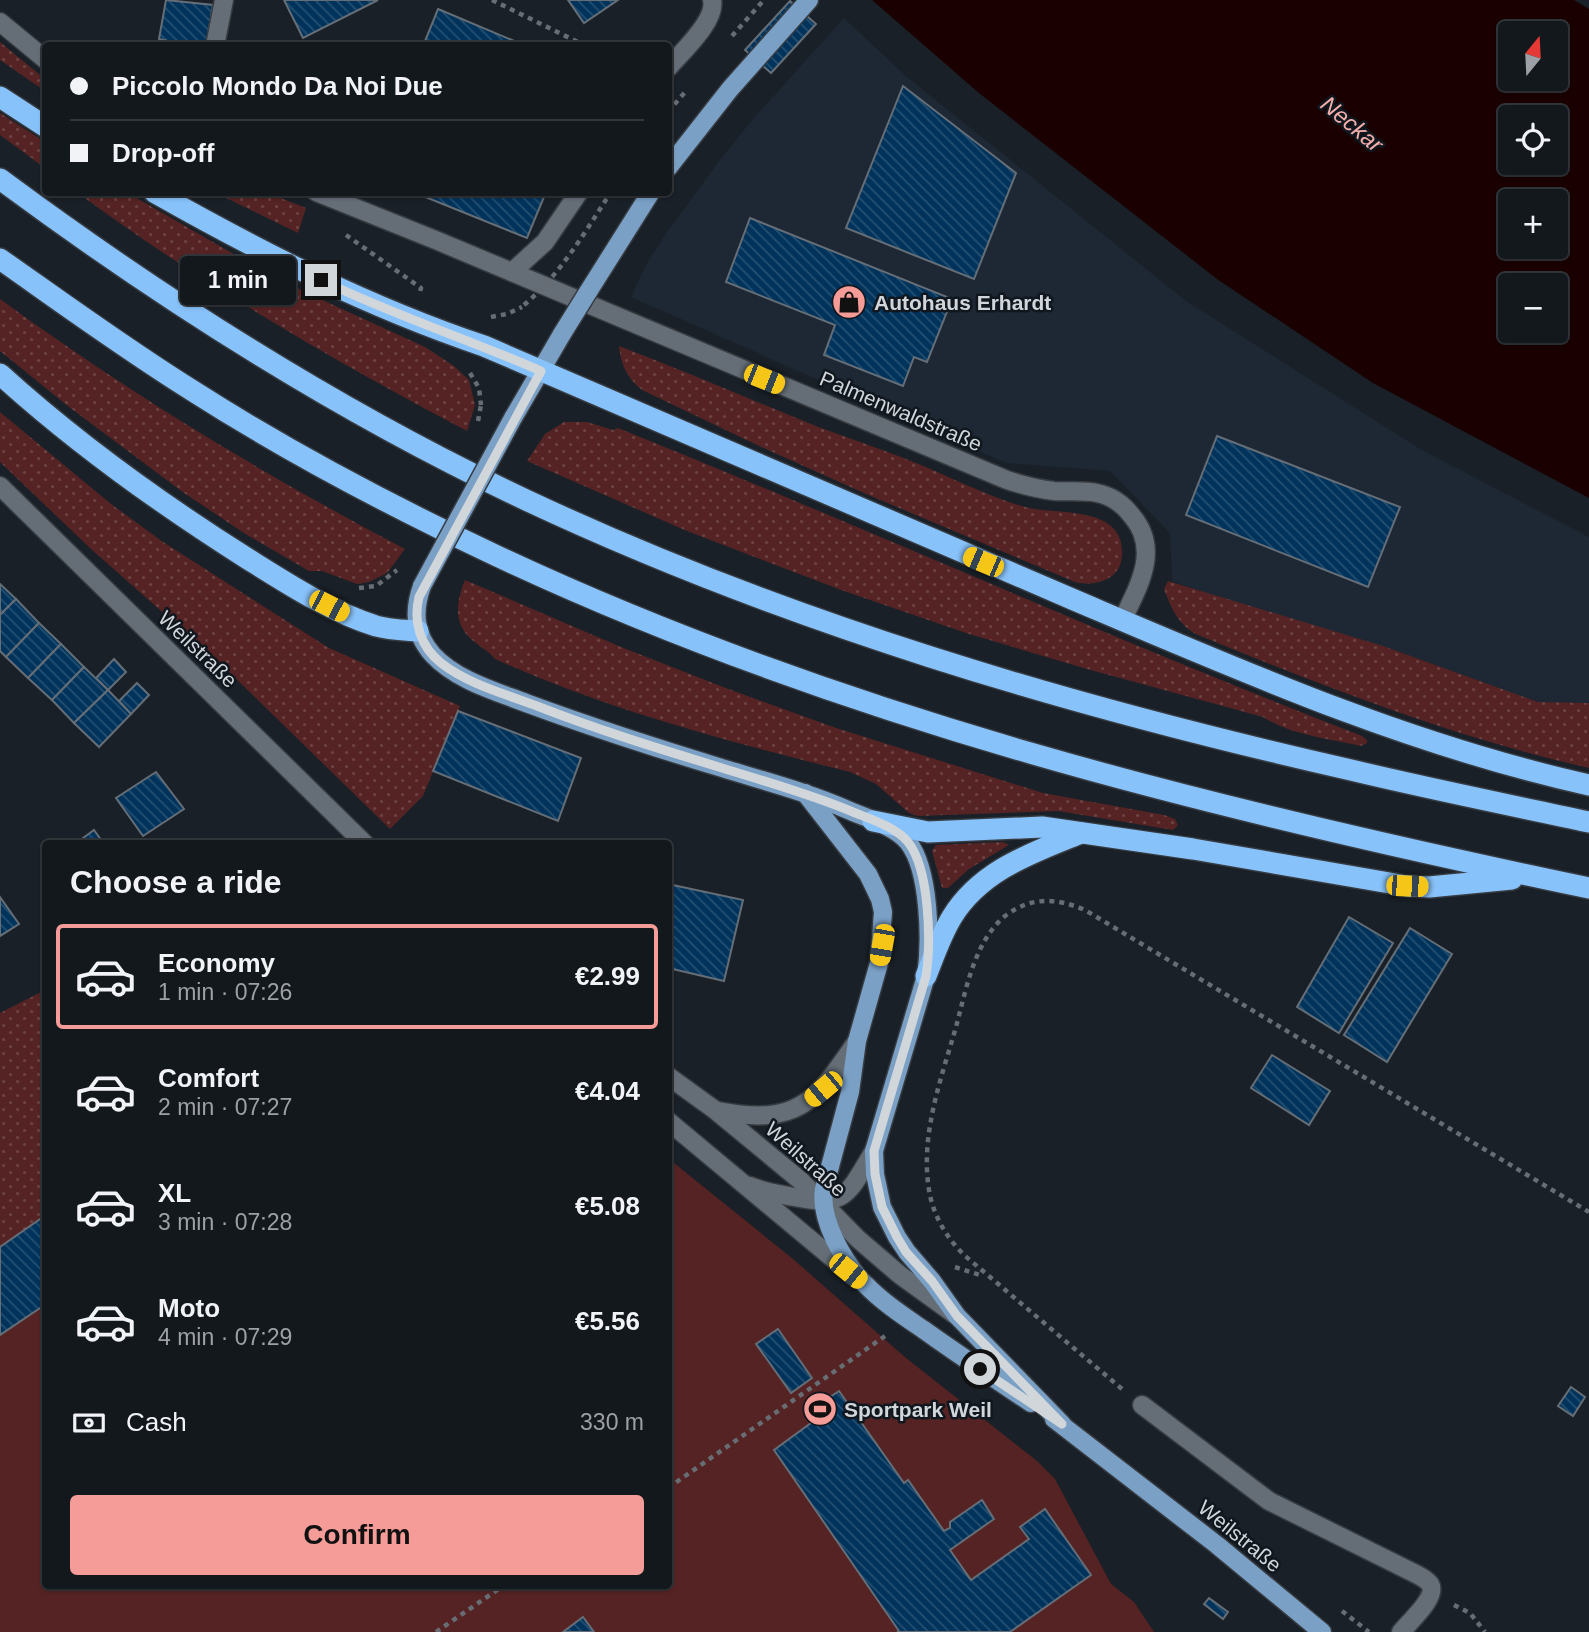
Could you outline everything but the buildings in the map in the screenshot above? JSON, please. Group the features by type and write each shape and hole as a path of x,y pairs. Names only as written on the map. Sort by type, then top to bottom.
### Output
{"highway":[{"path":"0,97 42,124"},
{"path":"0,179 163,296 262,359 337,402 528,500 655,555 773,602 884,641 1168,726 1351,771 1589,822"},
{"path":"162,196 230,235 423,326 484,346 1122,621 1392,730 1518,769 1589,785"},
{"path":"0,259 192,391 303,456 496,556 582,594 797,678 900,715 1001,746 1231,807 1589,888"},
{"path":"0,374 130,480 275,576 313,598 363,621 392,630 418,631"},
{"path":"873,821 928,831 1027,826 1083,832 1407,886 1429,887 1534,877"},
{"path":"926,976 946,928 958,907 975,888 1005,866 1083,832"}],"main road":[{"path":"672,164 730,89 809,0"},
{"path":"648,196 513,418 422,586 416,608 418,631 431,653 440,662 489,688 615,735 805,793 873,821 901,835 908,843 919,866 930,940 926,976 874,1151 877,1185 890,1224 906,1252 932,1281 957,1316"},
{"path":"805,793 868,874 883,912 879,963 857,1041 850,1092 822,1202 838,1244 865,1284"},
{"name":"Weilstraße","path":"865,1284 909,1320 1062,1424 1217,1545 1322,1632"},
{"name":"Weilstraße","path":"957,1316 1062,1424"}],"street":[{"path":"216,42 224,0"},
{"path":"672,63 710,18 712,0"},
{"path":"0,22 42,57"},
{"name":"Palmenwaldstraße","path":"326,196 1007,480 1040,489 1084,491 1110,497 1121,504 1137,522 1147,544 1144,570 1122,621"},
{"path":"512,272 545,242 576,196"},
{"name":"Weilstraße","path":"0,486 361,840"},
{"path":"715,1111 754,1117 790,1111 823,1089 857,1041"},
{"name":"Weilstraße","path":"672,1079 801,1181 858,1239 900,1275 957,1316"},
{"name":"Weilstraße","path":"672,1124 865,1284"},
{"path":"743,1183 765,1192 829,1202 844,1194 857,1180 874,1151"},
{"path":"1142,1405 1269,1502 1423,1578 1431,1586 1430,1600 1401,1632"}],"path":[{"path":"492,0 578,42"},
{"path":"498,317 524,305 548,282 608,196"},
{"path":"346,235 421,288"},
{"path":"1142,1405 987,1277 954,1245 932,1206 927,1166 929,1133 947,1058 980,950 995,926 1022,905 1046,899 1059,900 1085,910 1589,1212"},
{"path":"953,1266 987,1277"},
{"path":"672,1485 909,1320"},
{"path":"436,1632 499,1589"},
{"path":"1430,1600 1466,1609 1485,1632"}],"shaded area":[{"path":"844,18 907,77 1186,301 1422,450 1589,537 1589,703 1538,702 1383,646 1252,608 1172,581 1170,533 1110,471 1006,463 631,297 646,265 665,235 719,161"},
{"path":"0,42 42,77 42,89 0,60"},
{"path":"0,113 42,140 42,166 0,135"},
{"path":"82,196 133,196 307,293 425,347 454,366 469,380 475,405 467,431 268,319"},
{"path":"222,196 276,196 306,208 298,233"},
{"path":"0,299 198,432 405,549 387,573 369,582 357,584 322,571 309,571 247,535 184,493 69,407 0,351"},
{"path":"619,346 821,428 915,462 1009,502 1032,509 1077,513 1104,521 1114,529 1120,540 1121,564 1106,580 1075,582 866,494 642,390 626,371"},
{"path":"0,412 111,504 163,542 266,608 329,648 460,706 423,796 390,829 219,662 91,549 0,462"},
{"path":"564,422 587,422 613,430 618,428 1175,661 1362,736 1367,743 1361,746 1298,732 1263,717 966,633 841,590 687,531 527,461 545,434"},
{"path":"465,580 621,647 836,728 1043,793 1164,815 1175,819 1178,825 1173,830 1058,811 918,816 909,813 876,784 850,772 715,737 625,709 495,659 469,637 461,624 458,610"},
{"path":"1168,581 1383,646 1538,702 1589,703 1589,768 1489,742 1391,710 1198,635 1181,622 1173,610 1164,589"},
{"path":"1003,842 1009,845 969,869 948,888 942,888 932,851 936,845"},
{"path":"42,992 42,1217 0,1247 0,1013"},
{"name":"Sportpark Weil","path":"672,1161 793,1259 906,1358 1037,1461 1055,1479 1111,1584 1134,1602 1154,1632 0,1632 0,1247 42,1217 42,1589 672,1589"}],"water":[{"name":"Neckar","path":"872,0 1574,0 1589,9 1589,498 1373,383 1217,279 979,93"}],"place":[{"name":"Autohaus Erhardt","path":"849,302"},
{"name":"Sportpark Weil","path":"820,1409"}],"route":[{"path":"321,280 423,326 484,346 541,371 422,586 416,608 418,631 423,642 440,662 468,679 583,724 822,799 901,835 915,854 926,900 929,960 874,1151 879,1196 890,1224 906,1252 932,1281 957,1316 1062,1424 980,1369"}]}
